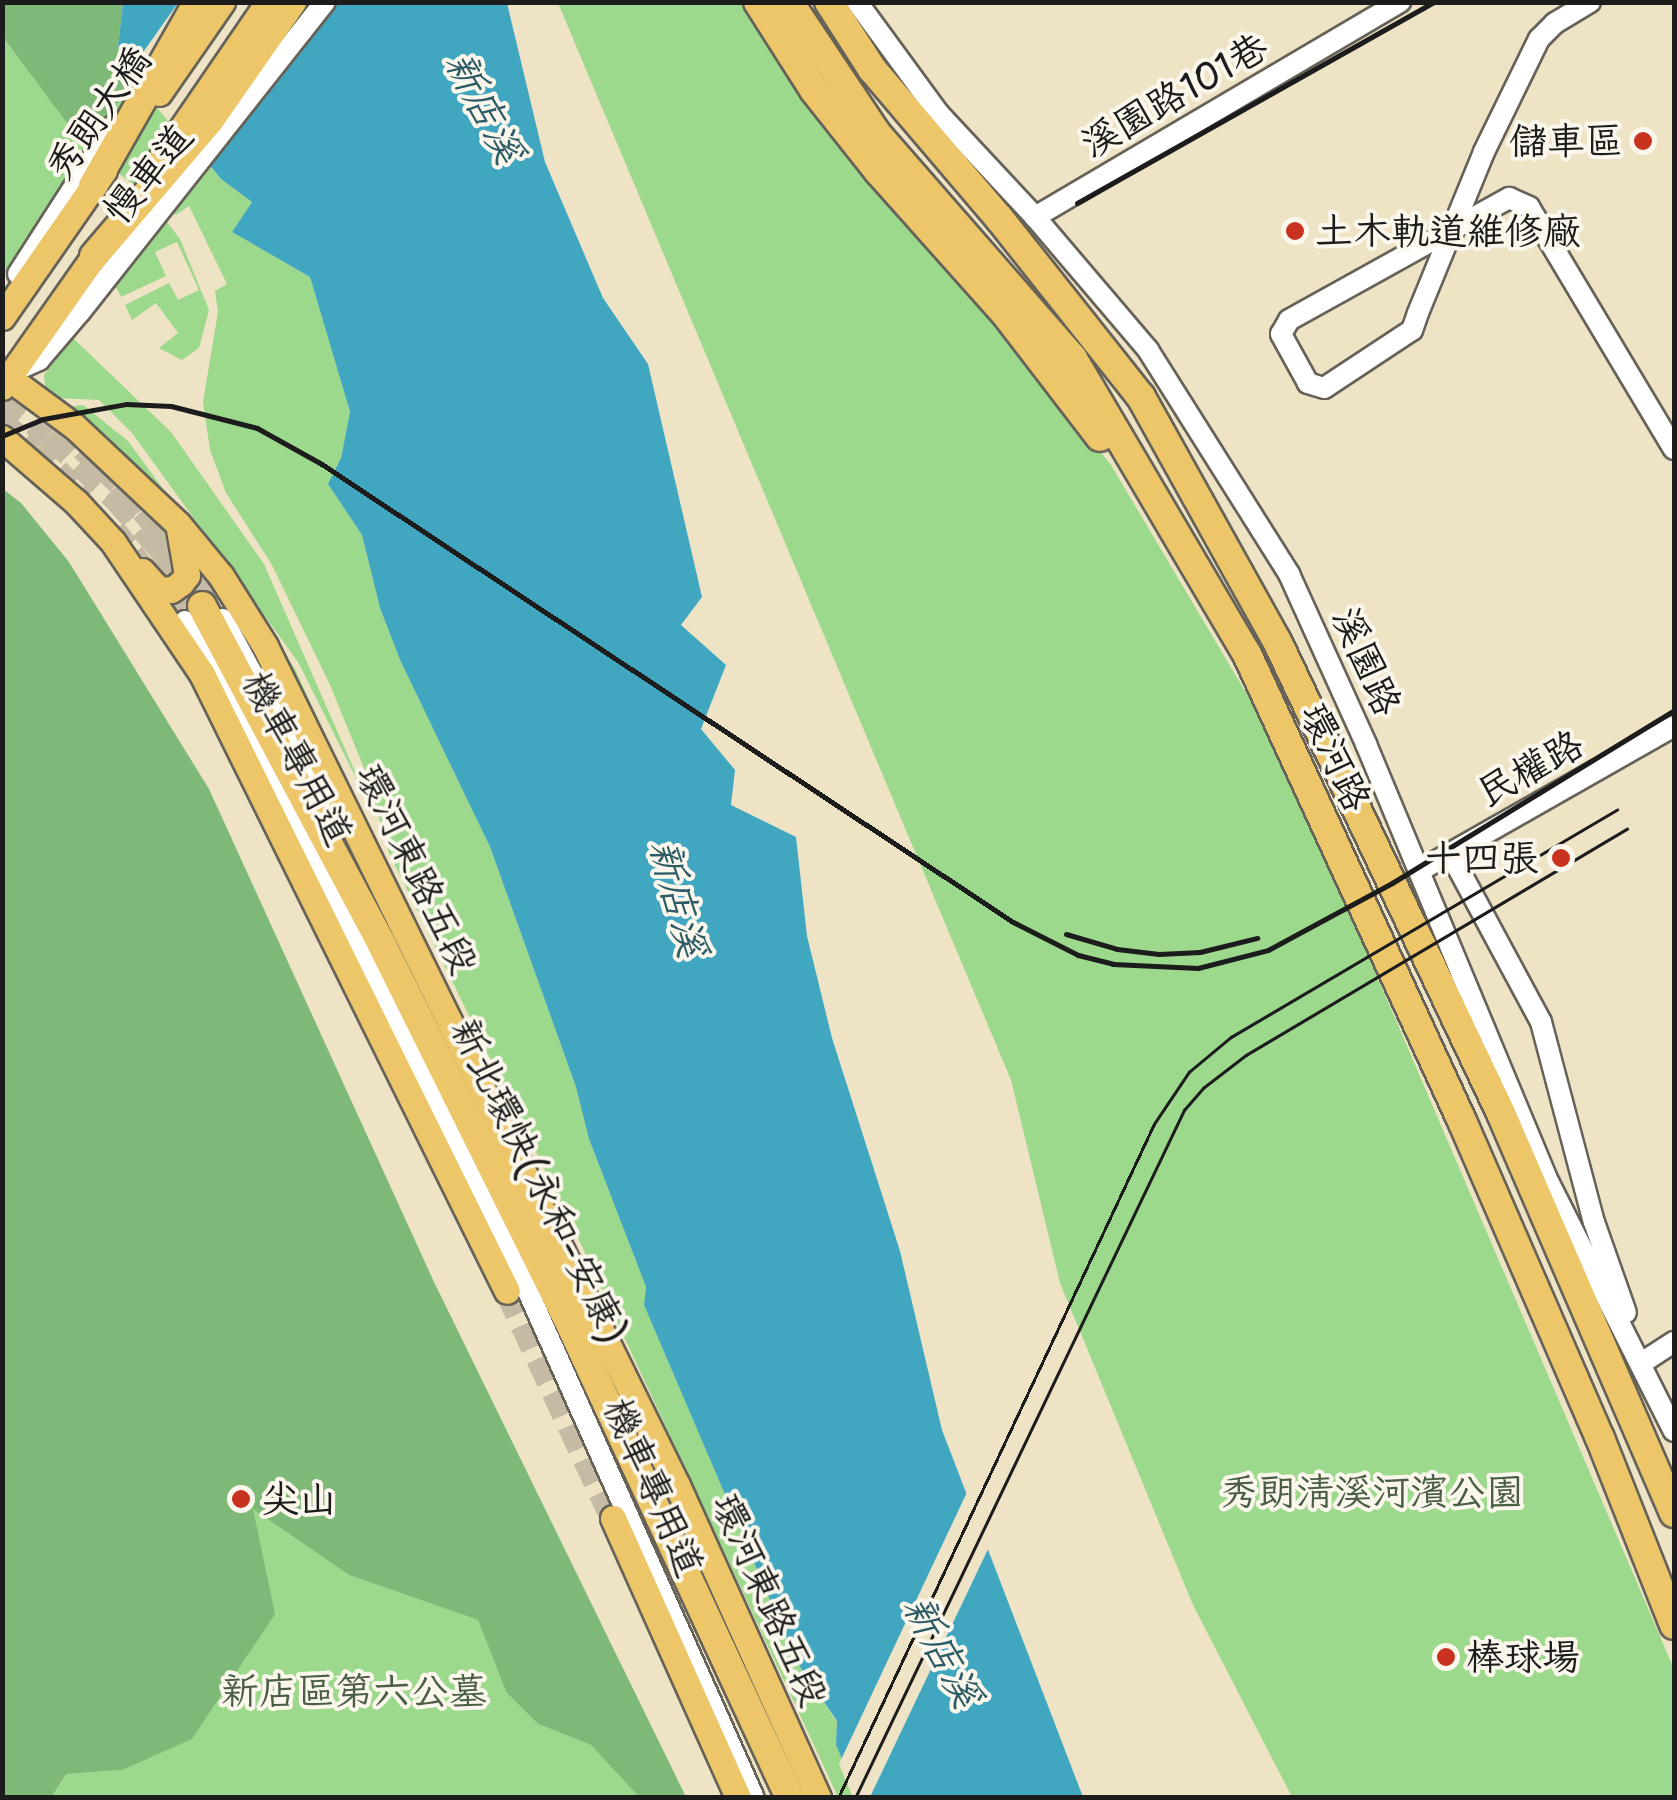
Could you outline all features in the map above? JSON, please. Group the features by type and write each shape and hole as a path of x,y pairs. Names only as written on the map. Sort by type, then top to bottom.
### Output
{"highway":[{"path":"93,186 198,2"},
{"path":"94,256 216,113 292,2"},
{"path":"758,2 814,90 1039,355 1187,552"},
{"name":"環河路","path":"789,2 877,134 1073,360 1248,654 1462,1121 1600,1438 1674,1625"},
{"name":"環河路","path":"828,2 872,69 999,218 1141,397 1278,641 1500,1111 1672,1508"},
{"name":"新北環快(永和-安康)","path":"198,610 556,1320 698,1626 768,1798"},
{"name":"新北環快(永和-安康)","path":"198,610 382,945 652,1493 790,1798"},
{"path":"1600,1438 1674,1576"}],"main road":[{"name":"秀朗大橋","path":"2,317 222,2"},
{"name":"秀朗大橋","path":"15,370 268,2"},
{"name":"環河東路五段","path":"15,370 178,524 221,576 273,662 677,1484 818,1798"},
{"path":"2,438 76,502 158,589 170,590 187,575 178,524"},
{"path":"113,542 202,674 507,1291"},
{"path":"613,1518 738,1798"}],"street":[{"name":"慢車道","path":"2,298 146,74 184,2"},
{"name":"慢車道","path":"15,370 202,163 325,2"},
{"name":"溪園路","path":"857,2 939,114 1035,217 1156,362 1289,574 1419,870 1553,1193 1643,1362 1674,1431"},
{"name":"溪園路101巷","path":"1035,217 1400,2"},
{"path":"1590,2 1555,23 1538,40 1484,152 1454,224 1447,242 1440,260 1432,278 1412,330 1324,388 1308,383 1282,334 1289,320 1407,254 1441,236 1458,226 1509,198 1529,207 1674,448"},
{"name":"機車專用道","path":"198,610 339,911 518,1268 754,1798"},
{"name":"機車專用道","path":"198,610 268,696 501,1159 720,1616 801,1798"},
{"name":"民權路","path":"1419,870 1674,726"},
{"path":"1394,816 1500,1111"},
{"path":"1450,853 1541,1022 1594,1222 1643,1362 1674,1342"}],"green space":[{"path":"3,3 123,3 118,46 137,76 86,149 3,37"},
{"name":"秀朗清溪河濱公園","path":"558,3 748,3 1111,465 1281,752 1674,1669 1674,1797 1292,1797 1193,1605 1060,1283 1011,1080"},
{"path":"3,37 86,149 137,76 221,179 252,202 232,232 310,277 350,412 341,458 328,484 362,535 380,608 400,660 490,847 576,1087 589,1139 646,1287 644,1305 796,1661 837,1722 836,1745 858,1797 838,1797 572,1225 389,853 366,773 330,685 272,565 226,493 210,450 203,402 218,312 215,291 227,284 189,206 176,215 86,150 3,275"},
{"path":"167,222 180,239 209,310 199,348 182,360 159,348 178,333 156,303 132,320 125,305 169,283 178,300 199,290 177,242 155,252 166,276 121,297 116,287"},
{"path":"73,338 171,432 264,564 370,806 298,662 132,433 99,400 56,398 45,386 44,375"},
{"path":"83,405 128,441 294,667 421,942 266,640 68,407"},
{"path":"3,489 21,503 69,562 209,789 434,1282 686,1797 639,1797 591,1745 538,1724 506,1692 478,1620 349,1575 253,1509 275,1614 192,1739 122,1770 66,1774 52,1797 3,1797"},
{"name":"新店區第六公墓","path":"252,1508 349,1575 478,1620 506,1692 538,1724 591,1745 639,1797 52,1798 66,1774 122,1770"}],"water":[{"name":"新店溪","path":"123,3 507,3 545,162 603,298 648,364 702,597 681,625 726,665 701,729 735,770 731,805 796,837 807,936 832,1038 900,1251 942,1430 1083,1797 858,1797 836,1745 837,1721 796,1661 644,1305 646,1287 589,1139 576,1087 490,847 400,660 380,608 362,535 328,484 341,458 350,412 310,277 232,232 252,202 221,179 137,76 118,46"}],"pier":[{"path":"178,3 290,3 194,154 129,72"},
{"path":"969,1488 990,1545 870,1797 853,1798 839,1764"}],"tunnel":[{"path":"2,396 50,434 115,496 162,548 202,606"},
{"path":"2,421 38,448 86,497"},
{"path":"81,450 122,489 212,598"},
{"path":"116,529 185,621"},
{"path":"507,1291 613,1518"}],"tram line":[{"path":"838,1798 1154,1124 1189,1072 1231,1037 1617,810"},
{"path":"855,1798 1184,1110 1203,1088 1246,1055 1627,829"}],"railway":[{"path":"1077,203 1434,2"},
{"path":"2,436 43,419 126,404 171,406 257,428 320,463 1013,922 1078,955 1113,964 1198,968 1268,950 1392,883 1674,710"},
{"path":"1066,934 1117,949 1159,954 1200,952 1257,938"}],"place":[{"name":"儲車區","path":"1643,141"},
{"name":"土木軌道維修廠","path":"1295,231"},
{"name":"十四張","path":"1561,858"},
{"name":"尖山","path":"241,1499"},
{"name":"棒球場","path":"1446,1657"}]}
